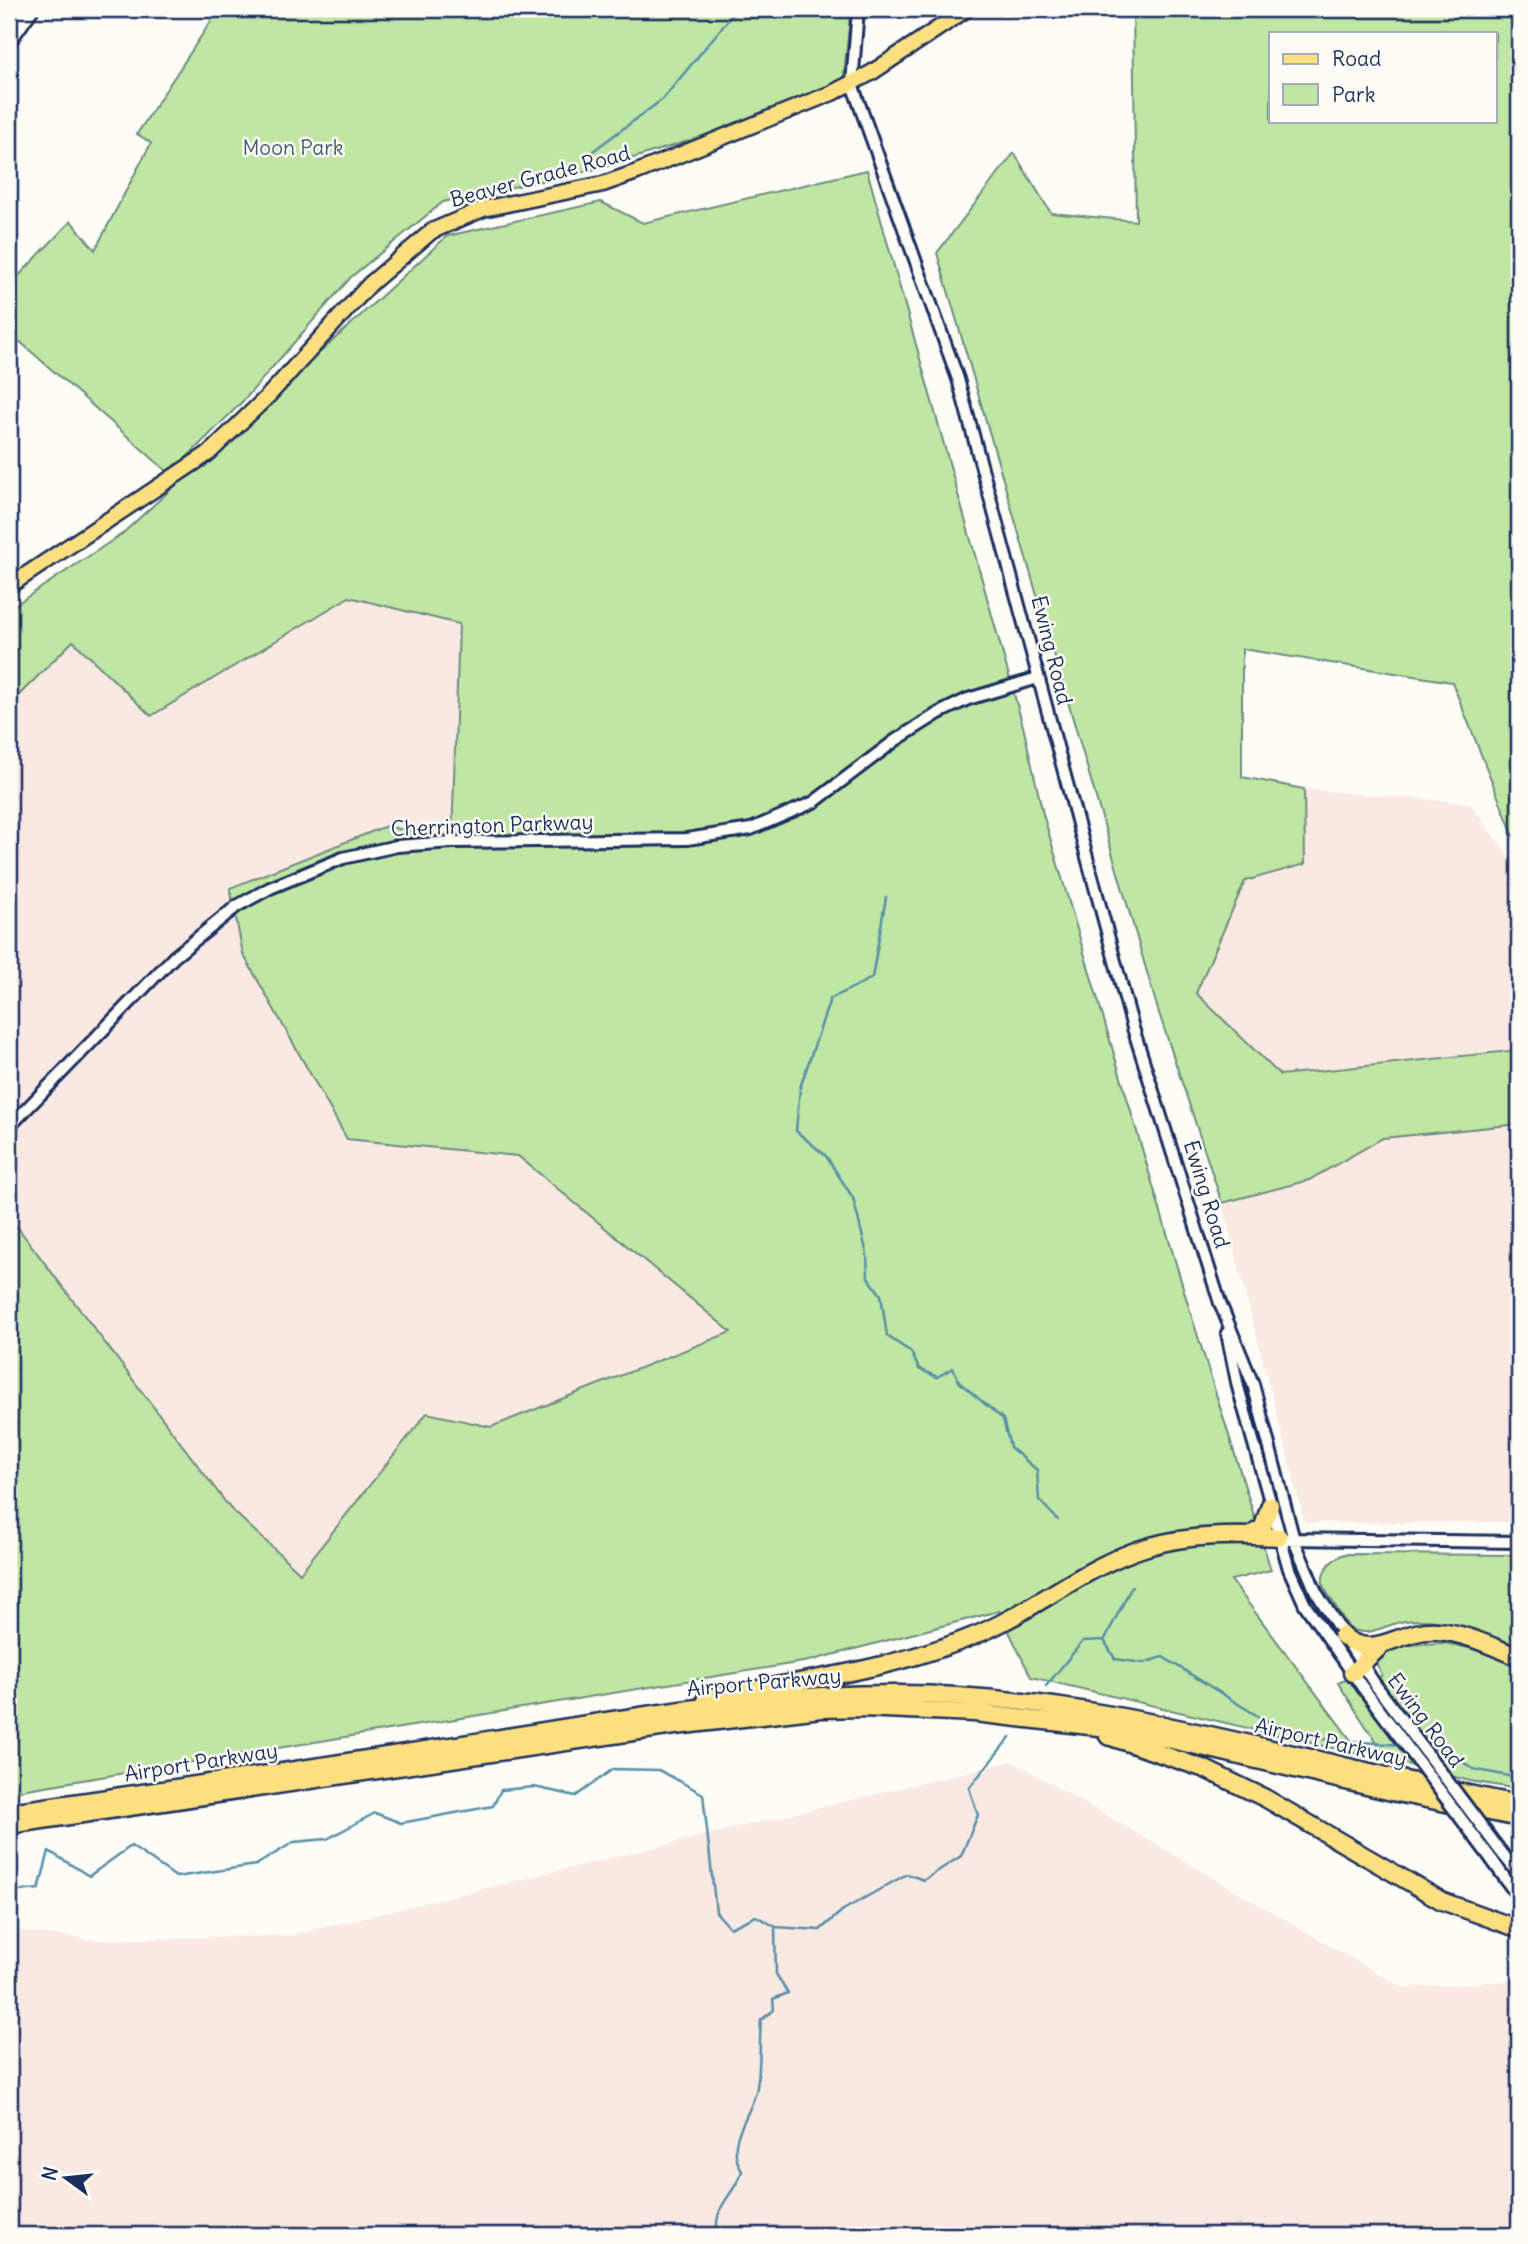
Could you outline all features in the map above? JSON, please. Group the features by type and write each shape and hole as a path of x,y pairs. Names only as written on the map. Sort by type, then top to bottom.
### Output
{"highway":[{"path":"1250,1536 1263,1527 1270,1506"},
{"path":"564,1727 879,1665 943,1647 1000,1625 1102,1566 1147,1547 1197,1537 1250,1536 1286,1539"},
{"path":"1342,1635 1359,1647 1382,1645 1409,1634 1434,1630 1470,1637 1519,1657"},
{"path":"1357,1669 1382,1645"},
{"name":"Airport Parkway","path":"9,1812 564,1727 750,1702 901,1694 1060,1705 1162,1724 1392,1778 1519,1804"},
{"name":"Airport Parkway","path":"9,1825 737,1718 862,1708 1016,1717 1134,1731 1392,1792 1519,1818"},
{"path":"1016,1717 1123,1740 1205,1769 1265,1798 1430,1895 1519,1929"}],"main road":[{"name":"Beaver Grade Road","path":"9,586 209,453 268,396 385,270 432,231 483,209 603,184 852,84 942,28 967,9"}],"street":[{"path":"9,27 21,9"},
{"path":"9,43 33,9"},
{"name":"Ewing Road","path":"858,9 852,84 958,379 1133,1028 1220,1303 1253,1384 1286,1539 1305,1605 1357,1669 1374,1683 1519,1874"},
{"name":"Cherrington Parkway","path":"9,1127 174,957 237,906 270,888 343,858 397,846 452,842 687,839 751,829 814,802 897,740 939,713 968,699 1038,678"},
{"name":"Ewing Road","path":"1220,1303 1238,1387 1270,1506 1286,1539 1342,1635 1363,1688 1519,1898"},
{"path":"1286,1539 1519,1542"}],"shaded area":[{"path":"349,597 459,624 452,842 347,1139 518,1156 731,1332 490,1427 427,1413 300,1573 230,1508 9,1216 9,705 73,641 151,716"},
{"path":"1304,789 1469,803 1519,869 1519,1050 1280,1075 1196,993 1245,881 1305,864"},
{"path":"1519,1124 1519,1522 1305,1523 1222,1203 1309,1180 1383,1138"},
{"path":"1012,1761 1403,1988 1519,1980 1519,2235 9,2235 9,1930 95,1940 292,1935"}],"green space":[{"name":"Moon Park","path":"219,9 851,9 843,82 701,137 601,168 443,202 351,277 245,399 170,474 9,332 9,286 71,221 95,250 151,143 137,134"},
{"path":"1133,9 1519,9 1519,849 1452,682 1242,649 1242,777 1304,789 1305,864 1245,881 1196,993 1280,1075 1519,1050 1519,1124 1383,1138 1309,1180 1222,1203 1158,1010 937,253 1014,153 1051,213 1136,221"},
{"path":"867,170 1023,726 1043,814 1190,1311 1271,1570 1231,1580 1362,1755 1031,1677 999,1611 809,1661 9,1792 9,1216 230,1508 300,1573 427,1413 491,1427 731,1332 518,1156 347,1139 243,954 230,888 386,826 452,841 459,624 349,597 151,716 73,641 9,705 9,609 122,534 447,236 601,202 643,223"},
{"path":"1344,1554 1519,1555 1519,1649 1464,1627 1435,1621 1405,1621 1363,1632 1349,1628 1323,1586 1323,1575 1328,1566"},
{"path":"1444,1643 1474,1649 1519,1666 1519,1789 1470,1781 1387,1759 1338,1683 1348,1679 1361,1692 1382,1675 1377,1664 1389,1652 1407,1646"}],"waterway":[{"path":"593,151 663,99 737,9"},
{"path":"886,897 872,978 830,999 800,1088 796,1131 826,1156 853,1198 867,1254 868,1277 881,1295 887,1336 911,1352 919,1369 937,1377 953,1368 960,1383 1003,1419 1010,1447 1037,1470 1039,1500 1058,1520"},
{"path":"1105,1639 1132,1586"},
{"path":"1046,1686 1083,1641 1104,1640 1115,1659 1143,1663 1163,1657 1264,1720 1322,1739 1401,1745"},
{"path":"9,1892 39,1889 49,1851 89,1876 131,1846 176,1877 256,1865 294,1842 327,1839 375,1813 401,1823 493,1806 501,1790 534,1787 576,1796 613,1769 659,1770 703,1794 716,1912 730,1928 756,1916 776,1927 820,1930 843,1910 907,1874 924,1880 961,1856 978,1815 969,1788 1010,1737"},
{"path":"1429,1748 1444,1749 1473,1769 1519,1778"},
{"path":"717,2235 718,2215 742,2171 737,2160 737,2140 756,2092 761,2020 774,2010 773,1999 788,1993 776,1974 775,1929"}]}
